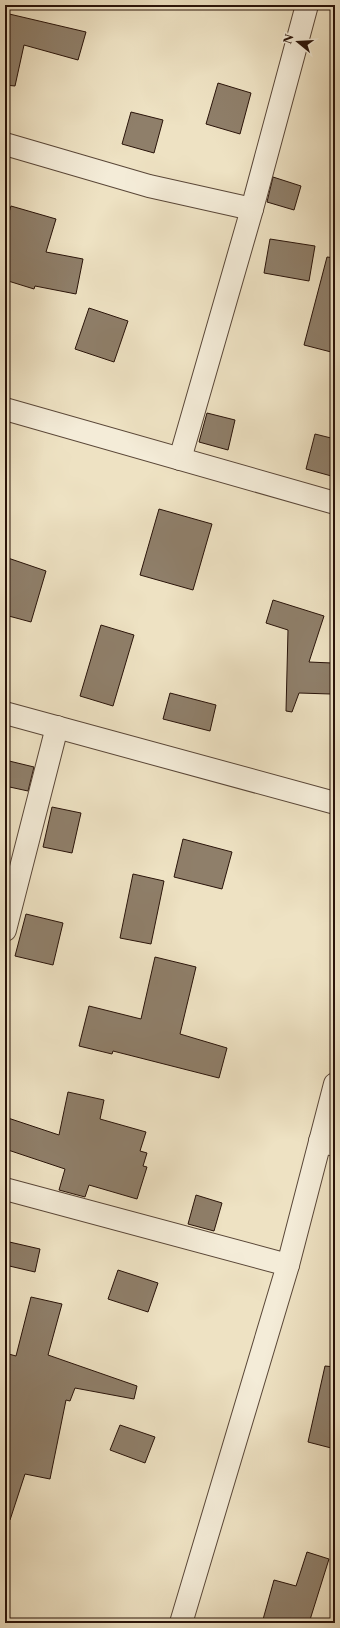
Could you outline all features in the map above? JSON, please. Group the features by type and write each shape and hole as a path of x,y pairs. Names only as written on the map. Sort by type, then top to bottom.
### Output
{"street":[{"path":"180,459 252,209 307,5"},
{"path":"5,144 149,186 252,209"},
{"path":"5,409 335,503"},
{"path":"5,713 335,803"},
{"path":"5,930 57,727"},
{"path":"181,1623 288,1265 328,1143 335,1084"},
{"path":"5,1189 288,1265"}],"building":[{"path":"5,13 86,32 78,60 24,45 15,86 5,85"},
{"path":"218,83 251,93 240,134 206,124"},
{"path":"131,112 163,120 154,153 122,144"},
{"path":"273,177 301,186 294,210 267,202"},
{"path":"11,206 56,219 46,252 83,259 76,294 35,286 34,289 5,280 5,225"},
{"path":"270,239 315,246 309,281 264,273"},
{"path":"327,257 335,258 335,353 304,345"},
{"path":"89,308 128,321 114,362 75,349"},
{"path":"207,413 235,420 228,450 199,442"},
{"path":"315,434 335,439 335,477 306,469"},
{"path":"159,509 212,524 193,590 140,575"},
{"path":"5,557 46,571 31,622 5,615"},
{"path":"273,600 324,616 309,662 332,663 331,694 299,693 292,712 286,711 288,630 266,623"},
{"path":"101,625 134,635 113,706 80,696"},
{"path":"170,693 216,705 210,731 163,719"},
{"path":"5,760 34,767 28,791 5,786"},
{"path":"52,807 81,813 72,853 43,847"},
{"path":"183,839 232,852 222,889 174,877"},
{"path":"133,874 164,881 151,944 120,938"},
{"path":"26,914 63,923 53,965 15,956"},
{"path":"155,957 196,967 180,1034 227,1048 219,1078 113,1051 112,1054 79,1046 89,1006 141,1019"},
{"path":"68,1092 104,1100 100,1119 146,1132 140,1151 147,1153 143,1166 147,1167 137,1199 89,1185 85,1197 59,1190 65,1169 5,1149 5,1117 59,1135"},
{"path":"196,1195 222,1203 214,1231 188,1224"},
{"path":"5,1241 40,1249 35,1272 5,1265"},
{"path":"118,1270 158,1283 148,1312 108,1299"},
{"path":"31,1297 62,1304 48,1355 137,1386 134,1399 75,1388 70,1401 66,1400 50,1479 25,1474 10,1520 5,1519 5,1353 16,1356"},
{"path":"325,1366 335,1367 335,1449 308,1442"},
{"path":"120,1425 155,1437 145,1463 110,1450"},
{"path":"307,1552 329,1559 309,1623 262,1623 274,1580 296,1586"}]}
